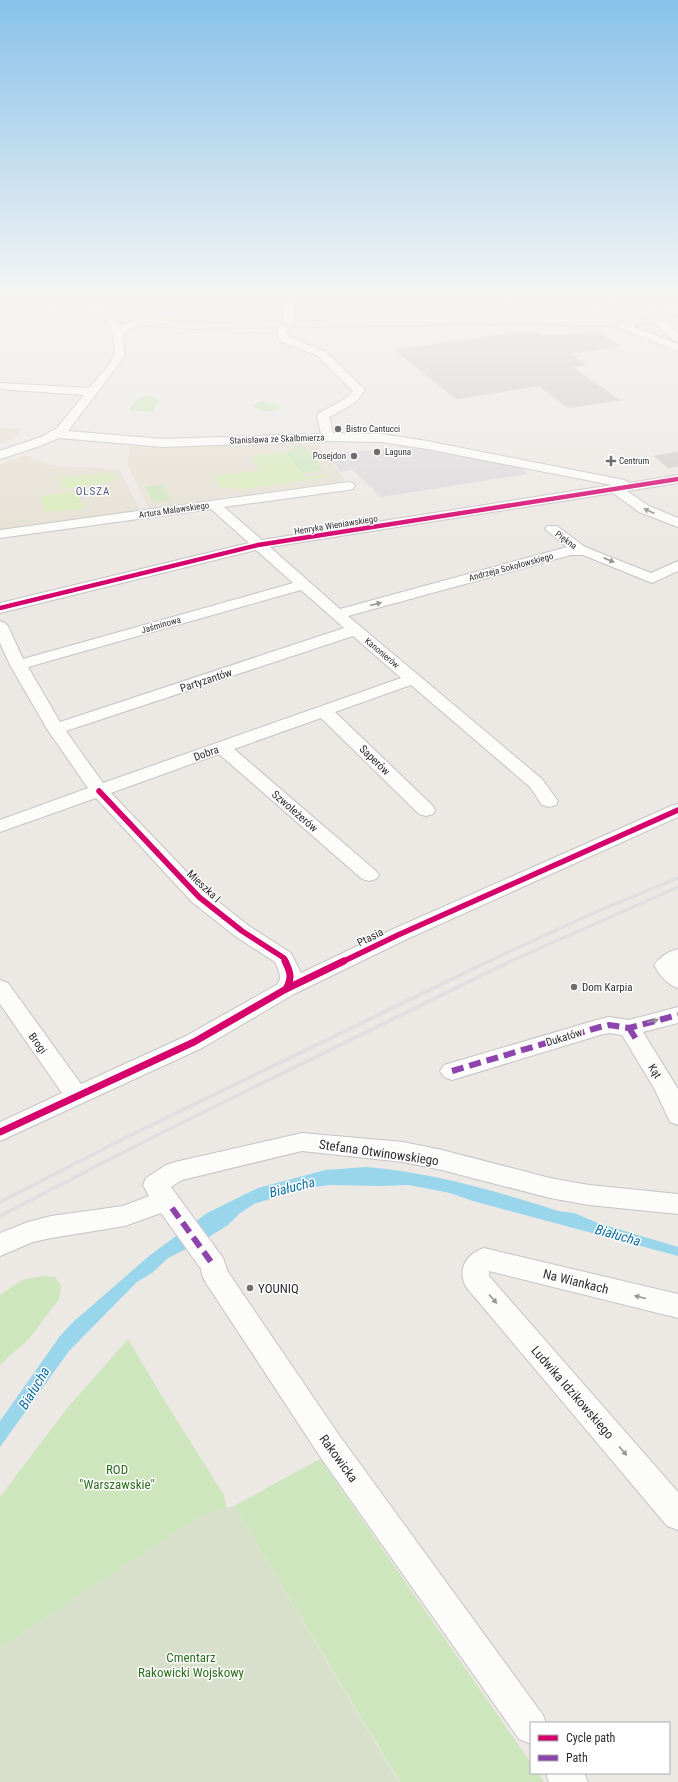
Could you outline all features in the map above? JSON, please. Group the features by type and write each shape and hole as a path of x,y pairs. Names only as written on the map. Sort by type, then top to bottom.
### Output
{"street":[{"path":"0,455 57,434 67,425 100,381"},
{"path":"328,437 323,416 358,394 359,390 350,381"},
{"path":"0,386 91,392"},
{"name":"Stanisława ze Skalbmierza","path":"57,434 163,443 368,437 410,442 636,486"},
{"name":"Henryka Wieniawskiego","path":"0,608 258,545 678,479"},
{"name":"Artura Malawskiego","path":"0,534 348,486"},
{"path":"616,489 644,509 678,523"},
{"name":"Kanonierów","path":"214,505 355,630 536,783 549,801"},
{"name":"Piękna","path":"552,529 580,550"},
{"name":"Andrzeja Sokołowskiego","path":"338,614 570,550 580,550 652,579 678,565"},
{"name":"Jaśminowa","path":"18,665 304,584"},
{"name":"Mieszka I","path":"0,626 18,665 56,729 99,791 199,897 242,931 284,958 290,971 291,979 286,989"},
{"name":"Partyzantów","path":"56,729 355,630"},
{"name":"Dobra","path":"0,826 413,678"},
{"name":"Saperów","path":"324,711 426,810"},
{"name":"Szwoleżerów","path":"222,747 369,875"},
{"name":"Ptasia","path":"0,1132 194,1042 286,989 398,935 678,810"},
{"path":"678,956 665,965 678,981"},
{"name":"Brogi","path":"0,988 78,1096"},
{"name":"Dukatów","path":"452,1071 600,1026 609,1025 629,1028 678,1015"},
{"name":"Kąt","path":"629,1028 665,1086 678,1116"},
{"name":"Stefana Otwinowskiego","path":"0,1245 28,1233 51,1227 125,1216 164,1197 175,1172 302,1142 410,1154 442,1160 512,1179 589,1195 678,1204"},
{"name":"Rakowicka","path":"164,1197 214,1266 215,1275 321,1433 530,1726"},
{"name":"Na Wiankach","path":"476,1267 484,1259 678,1306"},
{"name":"Ludwika Idzikowskiego","path":"476,1267 475,1279 678,1515"}],"shaded area":[{"path":"0,428 22,429 12,440 0,444"},
{"path":"315,442 346,481 148,508 128,465 129,447"},
{"path":"405,447 443,451 522,467 527,474 381,497 353,470 340,472 327,454"},
{"path":"26,455 48,465 119,469 141,512 0,531 0,464"}],"green space":[{"path":"145,396 154,397 160,401 153,412 129,410 136,400"},
{"path":"261,401 280,406 280,408 273,411 266,411 258,410 252,406"},
{"path":"297,446 305,447 323,470 301,473 286,452 293,450 293,448"},
{"path":"286,452 305,477 326,474 328,477 236,490 234,487 221,488 213,476 260,470 251,456"},
{"path":"113,472 117,481 63,489 59,478"},
{"path":"162,484 171,500 153,502 146,487"},
{"path":"77,491 85,509 46,512 40,496"},
{"path":"43,1276 55,1277 61,1286 59,1299 29,1339 0,1365 0,1295 22,1280"},
{"name":"ROD \"Warszawskie\"","path":"128,1339 224,1495 227,1509 199,1517 0,1648 0,1497 68,1407"},
{"path":"320,1459 530,1762 530,1774 539,1774 544,1782 400,1782 234,1506"},
{"name":"Cmentarz Rakowicki Wojskowy","path":"234,1506 399,1782 0,1782 0,1648 199,1517"}],"water":[{"name":"Białucha","path":"366,1167 415,1173 463,1183 558,1211 574,1213 598,1223 678,1247 678,1256 473,1201 450,1193 409,1185 329,1185 301,1189 254,1204 239,1214 228,1225 204,1240 168,1258 152,1273 137,1282 69,1351 0,1447 0,1421 60,1336 72,1323 149,1256 207,1213 258,1188 325,1170"}],"building":[{"path":"434,381 593,381 620,400 569,408 539,386 456,399"},
{"path":"678,452 678,466 668,468 654,456"}],"railway":[{"path":"487,962 591,914 678,878"},
{"path":"509,962 678,887"},
{"path":"0,1202 125,1138 489,961"},
{"path":"0,1216 157,1135 511,961"}],"marked path":[{"path":"452,1071 600,1027 609,1025 629,1028 678,1015"},
{"path":"629,1028 638,1042"},
{"path":"172,1208 214,1266"}],"cycle path":[{"path":"0,608 258,545 678,479"},
{"path":"99,791 199,897 242,931 284,958 290,971 291,979 286,989"},
{"path":"0,1132 194,1042 286,989 398,935 678,810"}],"place":[{"name":"Bistro Cantucci","path":"338,429"},
{"name":"Laguna","path":"377,452"},
{"name":"Posejdon","path":"354,456"},
{"name":"Centrum","path":"611,461"},
{"name":"Dom Karpia","path":"574,987"},
{"name":"YOUNIQ","path":"250,1288"}],"district":[{"name":"OLSZA","path":"93,491"}]}
